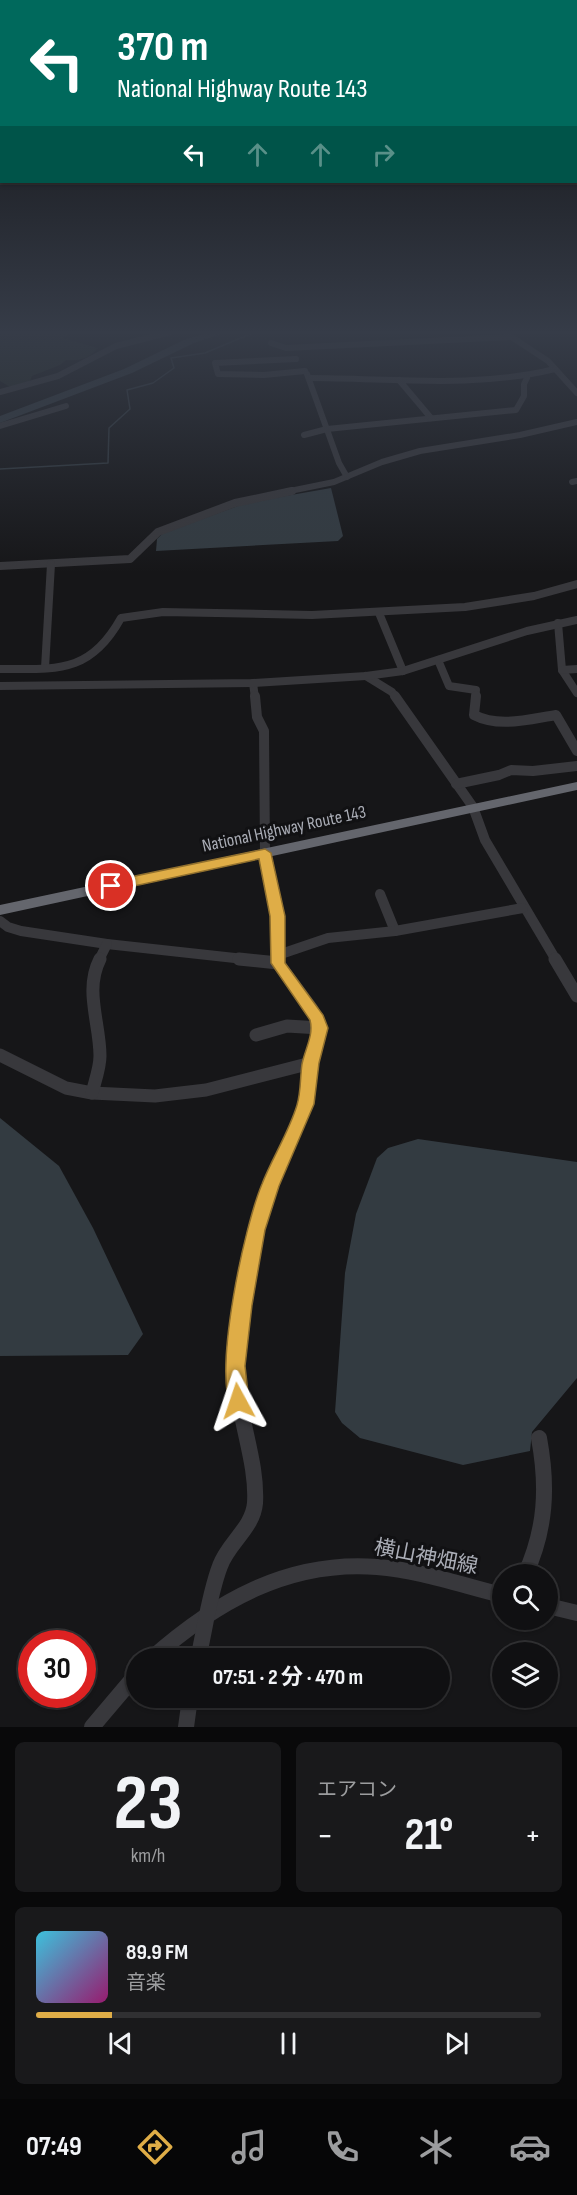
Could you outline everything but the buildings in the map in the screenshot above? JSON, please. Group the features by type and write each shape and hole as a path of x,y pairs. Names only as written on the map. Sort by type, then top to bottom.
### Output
{"highway":[{"name":"National Highway Route 143","path":"0,910 577,786"}],"street":[{"path":"0,426 44,413"},
{"path":"321,413 339,463 348,477"},
{"path":"426,413 431,418"},
{"path":"304,435 327,429 488,413"},
{"path":"0,567 130,559 148,540 170,527 235,503 310,488 420,451 520,435 577,422"},
{"path":"45,668 51,564"},
{"path":"0,669 45,668 79,663 115,631 121,618 163,612 379,613 490,604 505,599 534,596 577,584"},
{"path":"379,613 403,671"},
{"path":"0,686 253,683 366,676 403,671 558,623 577,620"},
{"path":"558,623 562,670 577,693"},
{"path":"438,660 449,686 476,690 474,715 479,720 514,721 556,715 577,751"},
{"path":"562,670 577,669"},
{"path":"366,676 393,692 473,807 485,840 523,908 577,996"},
{"path":"200,1648 220,1566 230,1546 249,1523 255,1505 254,1480 238,1401 236,1366 242,1305 256,1230 270,1186 306,1104 311,1063 320,1028 312,1009 278,959 278,916 265,853 264,731 257,717 253,683"},
{"path":"456,784 499,775 511,770 532,771 577,766"},
{"path":"380,894 395,931"},
{"path":"0,921 8,927 21,931 107,944 278,959 328,938 395,931 523,908"},
{"path":"92,1093 100,1057 93,1011 94,970 107,944"},
{"path":"256,1035 275,1028 311,1026 320,1028"},
{"path":"0,1055 66,1088 92,1093 155,1096 206,1090 311,1063"},
{"path":"529,1564 538,1543 548,1495 539,1438"},
{"name":"横山神畑線","path":"162,1648 207,1612 238,1594 272,1579 337,1567 378,1567 492,1593"},
{"path":"558,1608 577,1613"},
{"path":"92,1727 126,1687"},
{"path":"186,1727 189,1708"}],"shaded area":[{"path":"331,488 343,536 338,541 156,551 157,539 163,533 246,503"},
{"path":"0,1118 59,1166 93,1228 143,1334 128,1355 0,1356"},
{"path":"418,1139 577,1162 577,1378 532,1432 530,1451 463,1465 360,1438 342,1423 335,1412 345,1273 356,1214 377,1158 388,1148"}],"waterway":[{"path":"0,420 19,413"},
{"path":"0,469 108,463 109,428 126,413"}],"route":[{"path":"111,886 265,853 278,916 278,963 318,1019 320,1028 311,1063 306,1104 270,1186 256,1230 242,1305 236,1366 238,1401"}]}
